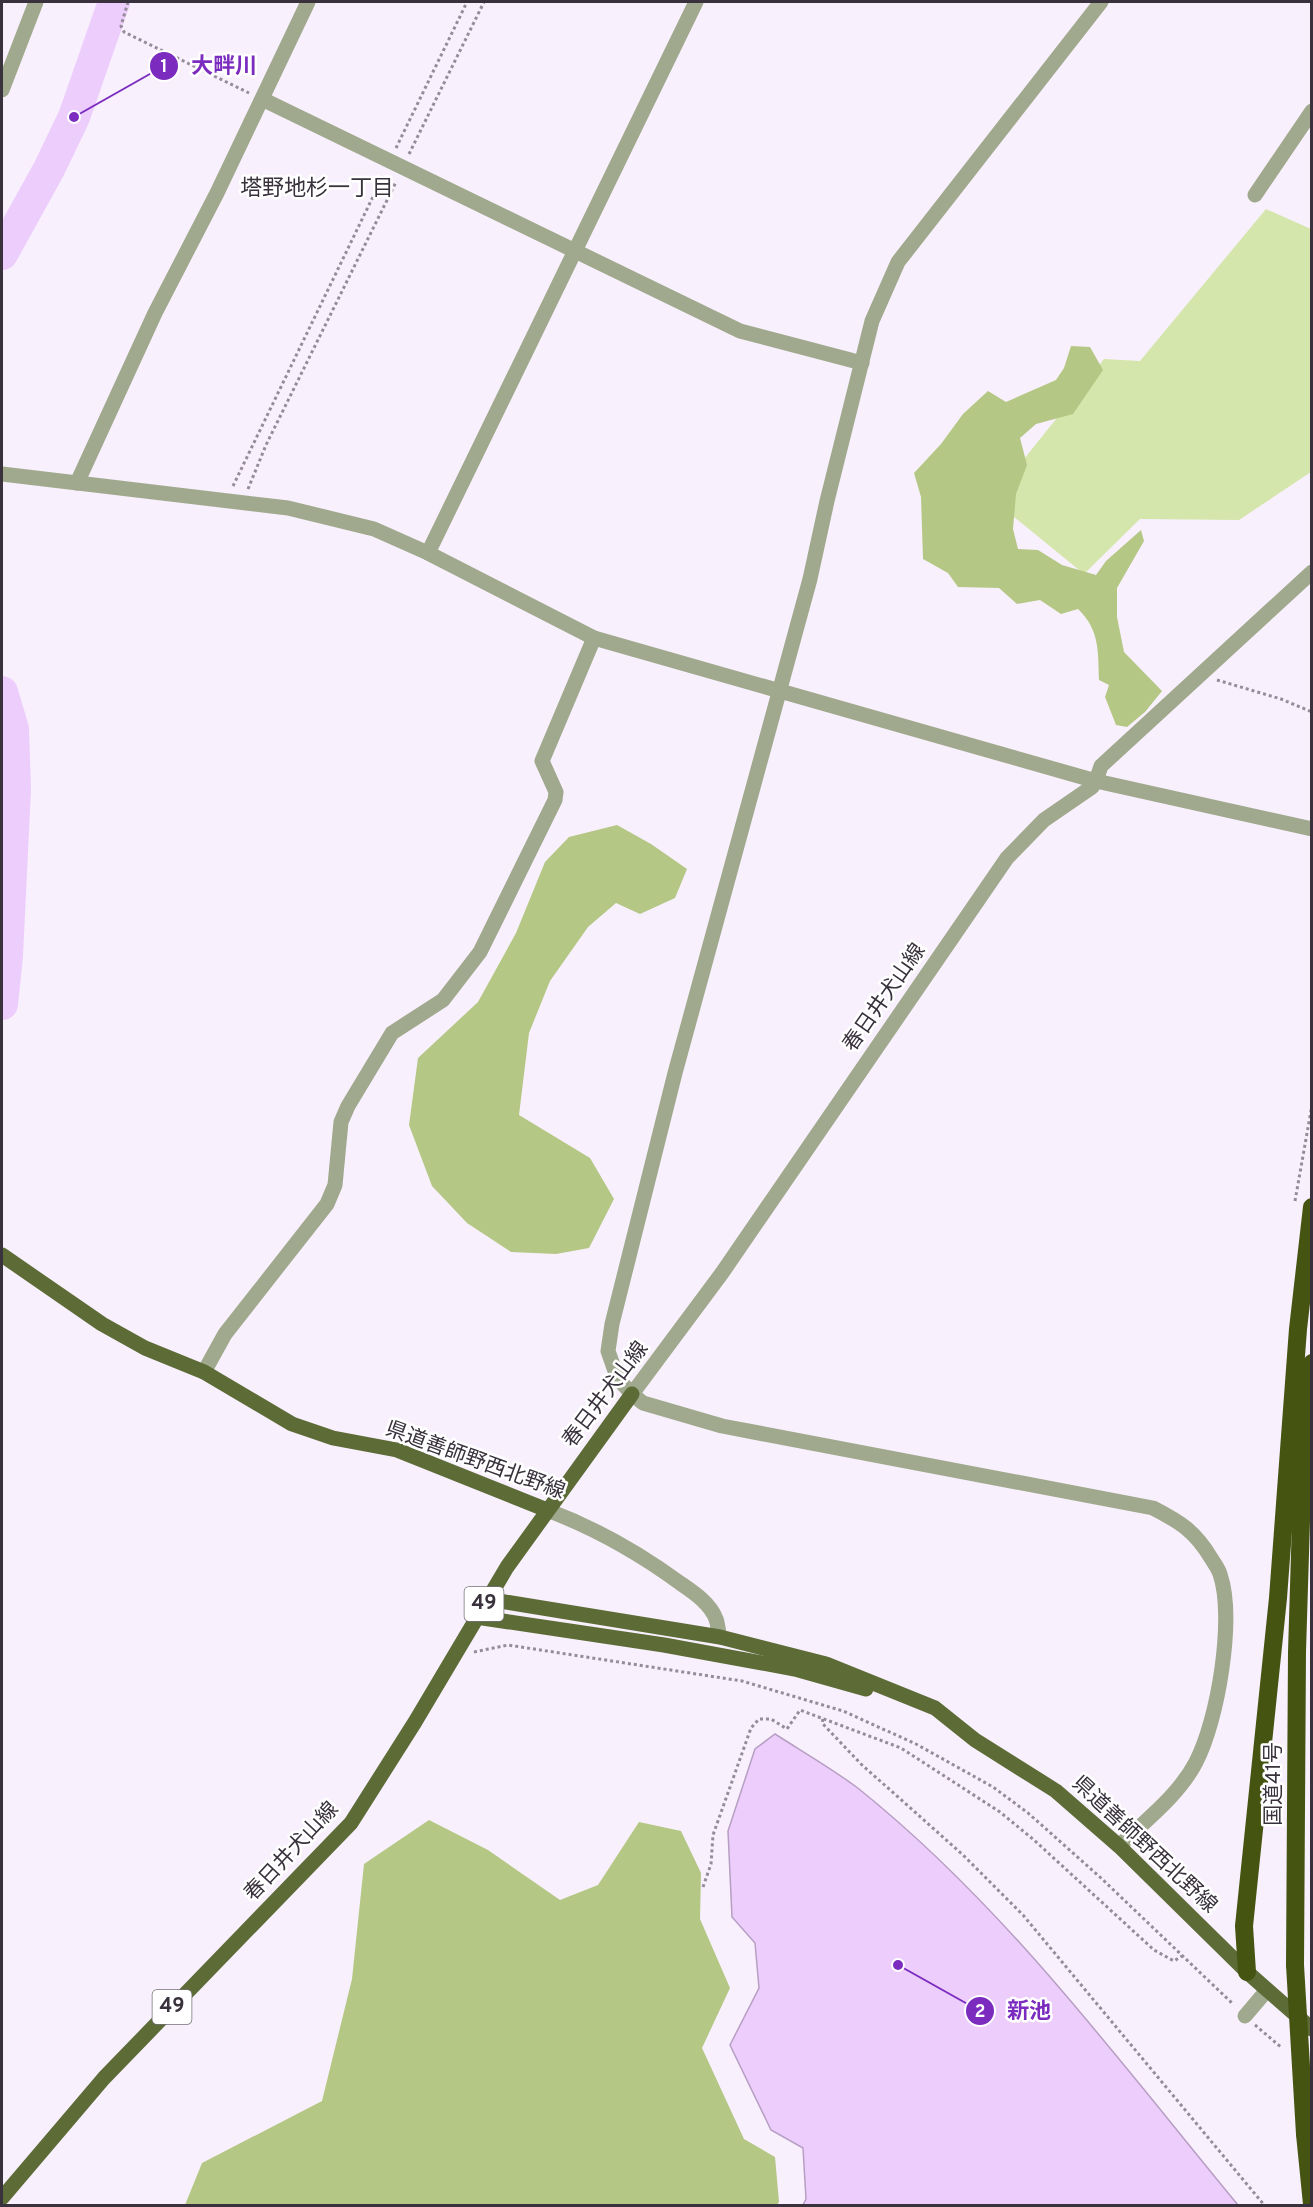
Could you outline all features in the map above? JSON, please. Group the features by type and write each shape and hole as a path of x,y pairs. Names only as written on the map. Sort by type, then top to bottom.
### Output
{"highway":[{"path":"1247,1972 1244,1926 1278,1598 1298,1329 1311,1207"},
{"name":"国道41号","path":"1311,1363 1302,1488 1297,1652 1295,1965 1311,2204"}],"main road":[{"name":"県道善師野西北野線","path":"2,1255 102,1324 145,1348 204,1372 292,1424 333,1438 397,1450 547,1510"},
{"name":"春日井犬山線","path":"2,2198 104,2078 351,1823 415,1722 487,1599 547,1510 632,1395"},
{"name":"県道善師野西北野線","path":"487,1599 720,1637 826,1664 935,1708 975,1740 1056,1791 1119,1846 1247,1972 1311,2029"},
{"name":"県道善師野西北野線","path":"476,1617 664,1645 795,1669 935,1708"}],"street":[{"path":"2,90 36,2"},
{"path":"77,483 155,313 217,193 308,2"},
{"path":"428,553 696,2"},
{"path":"1101,2 898,262 872,321 810,579 675,1073 608,1341 608,1351 615,1371 632,1395 643,1403 722,1426 1153,1508 1178,1521 1192,1532 1206,1549 1220,1573 1226,1607 1220,1687 1211,1727 1196,1763 1175,1792 1119,1846"},
{"path":"262,99 740,331 862,363"},
{"path":"1255,195 1311,111"},
{"path":"2,474 244,502 288,508 339,519 374,529 428,553 594,638 1096,781 1311,829"},
{"name":"春日井犬山線","path":"632,1395 722,1273 1007,858 1044,820 1092,787 1101,766 1311,572"},
{"path":"204,1372 225,1334 327,1204 335,1185 341,1122 348,1106 392,1034 443,1000 480,952 496,924 555,800 556,792 542,761 594,638"},
{"name":"県道善師野西北野線","path":"547,1510 566,1516 604,1534 654,1564 699,1597 716,1617 720,1637"},
{"path":"1245,2016 1267,1990"}],"path":[{"path":"128,2 121,26 124,32 262,99"},
{"path":"244,502 248,486 266,445 396,165 467,2"},
{"path":"225,500 396,165 484,2"},
{"path":"1200,675 1281,699 1311,712"},
{"path":"454,1653 466,1654 508,1645 742,1681 843,1711 916,1744 993,1787 1028,1813 1079,1857 1245,2016 1287,2052"},
{"path":"703,1887 711,1864 713,1835 751,1728 759,1719 771,1719 787,1729 800,1710 901,1748 1000,1812 1034,1840 1154,1950 1174,1961 1182,1956"},
{"path":"823,1719 822,1723 861,1764 963,1855 1023,1915 1264,2205"}],"green space":[{"path":"1266,209 1311,229 1311,472 1239,520 1140,519 1084,574 992,499 1104,359 1140,361"},
{"path":"1071,346 1090,347 1103,370 1073,414 1036,424 1020,438 1027,465 1016,494 1013,529 1018,549 1038,550 1062,565 1096,575 1106,561 1141,530 1144,541 1117,588 1117,617 1124,652 1162,691 1145,712 1127,727 1116,725 1105,697 1109,685 1099,680 1098,651 1094,633 1078,609 1061,614 1040,600 1017,604 999,588 958,587 948,573 923,559 921,497 914,473 941,444 963,414 988,391 1006,402 1056,380 1064,368"},
{"path":"617,825 651,844 687,869 675,898 640,914 616,903 588,927 550,981 529,1033 519,1115 590,1158 614,1199 589,1248 556,1254 511,1252 467,1223 432,1186 409,1125 418,1058 478,1002 516,933 545,862 569,837"},
{"path":"429,1820 488,1850 560,1900 598,1885 639,1822 681,1831 701,1873 700,1919 730,1988 702,2048 744,2139 775,2157 779,2202 777,2205 185,2205 202,2163 322,2101 352,1979 364,1864"}],"shaded area":[{"path":"775,1734 859,1789 913,1835 964,1884 1059,1987 1238,2205 803,2205 806,2199 803,2148 771,2130 730,2045 759,1988 755,1943 732,1917 728,1831 755,1749"}],"waterway":[{"path":"2,254 49,169 74,117 114,2"},
{"path":"2,692 13,729 15,789 7,956 2,1004"}],"place":[{"name":"大畔川","path":"74,117"},
{"name":"新池","path":"898,1965"}],"district":[{"name":"塔野地杉一丁目","path":"317,189"}]}
